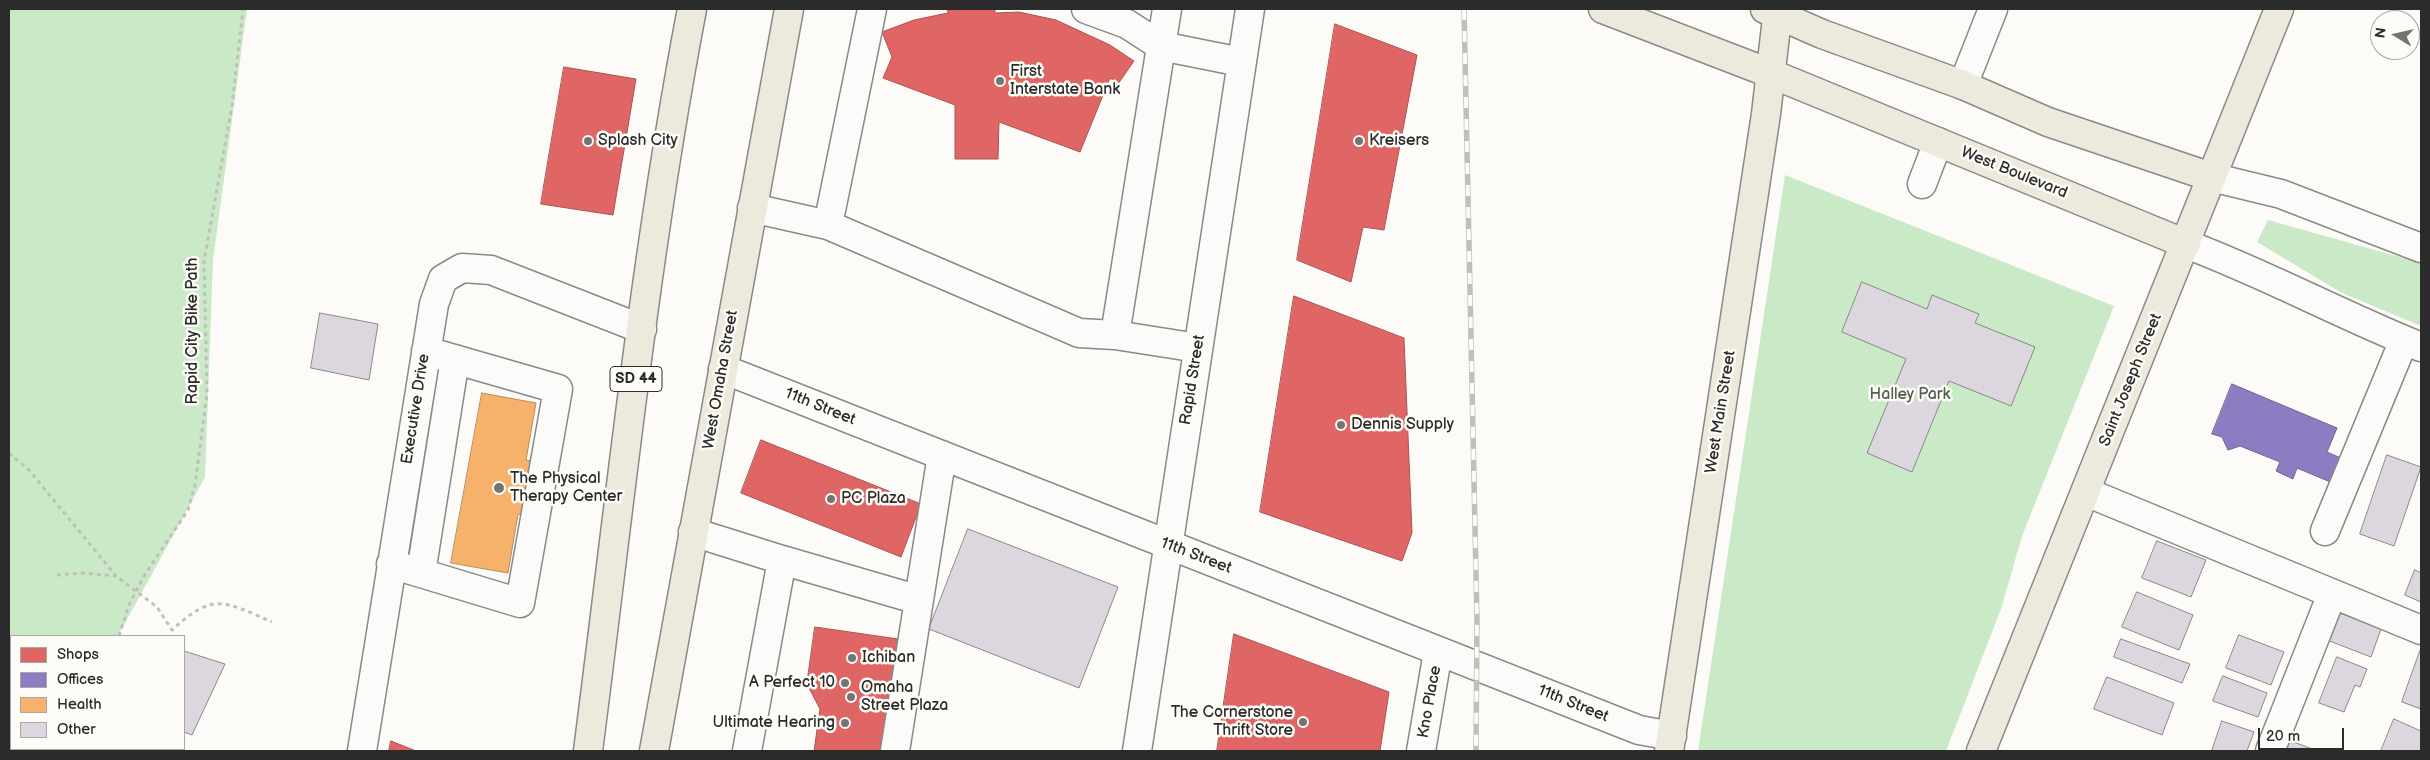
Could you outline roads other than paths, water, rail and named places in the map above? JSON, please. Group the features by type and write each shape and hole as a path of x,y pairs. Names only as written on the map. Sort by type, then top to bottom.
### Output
{"main road":[{"name":"SD 44","path":"588,751 642,329 665,172 692,9"},
{"name":"West Omaha Street","path":"654,751 788,9"},
{"name":"West Boulevard","path":"1603,9 1772,74 2186,244"},
{"name":"Saint Joseph Street","path":"1987,749 2086,492 2278,9"},
{"name":"West Main Street","path":"1670,744 1772,74 1774,11"},
{"path":"1774,11 1822,34 1963,85 2048,122 2211,177"}],"street":[{"path":"828,225 872,9"},
{"path":"1086,9 1127,24 1161,46 1242,62"},
{"path":"1115,335 1167,9"},
{"name":"Rapid Street","path":"1136,751 1250,9"},
{"path":"1963,85 1993,9"},
{"path":"1922,184 1938,142"},
{"path":"2211,177 2281,194 2421,248"},
{"path":"752,208 828,225 1079,333 1115,335 1198,348"},
{"name":"West Boulevard","path":"2186,244 2244,266 2412,343"},
{"name":"Executive Drive","path":"362,751 434,304 443,279 462,268 491,270 642,329"},
{"path":"2325,531 2412,343"},
{"path":"391,564 520,603 558,389 426,351"},
{"path":"421,573 455,359"},
{"name":"11th Street","path":"723,369 1639,730 1670,744"},
{"path":"895,751 942,455"},
{"path":"2086,492 2421,630"},
{"path":"693,532 920,600"},
{"path":"747,751 782,560"},
{"path":"2270,751 2332,594"},
{"name":"Kno Place","path":"1421,751 1438,652"}],"railway":[{"path":"1464,9 1477,621 1476,751"}],"place":[{"name":"First Interstate Bank","path":"1000,81"},
{"name":"Splash City","path":"588,141"},
{"name":"Kreisers","path":"1359,141"},
{"name":"Dennis Supply","path":"1341,425"},
{"name":"The Physical Therapy Center","path":"499,488"},
{"name":"PC Plaza","path":"831,499"},
{"name":"Ichiban","path":"852,658"},
{"name":"A Perfect 10","path":"845,683"},
{"name":"Omaha Street Plaza","path":"851,697"},
{"name":"The Cornerstone Thrift Store","path":"1303,722"},
{"name":"Ultimate Hearing","path":"845,723"}],"park label":[{"name":"Halley Park","path":"1910,395"}]}
